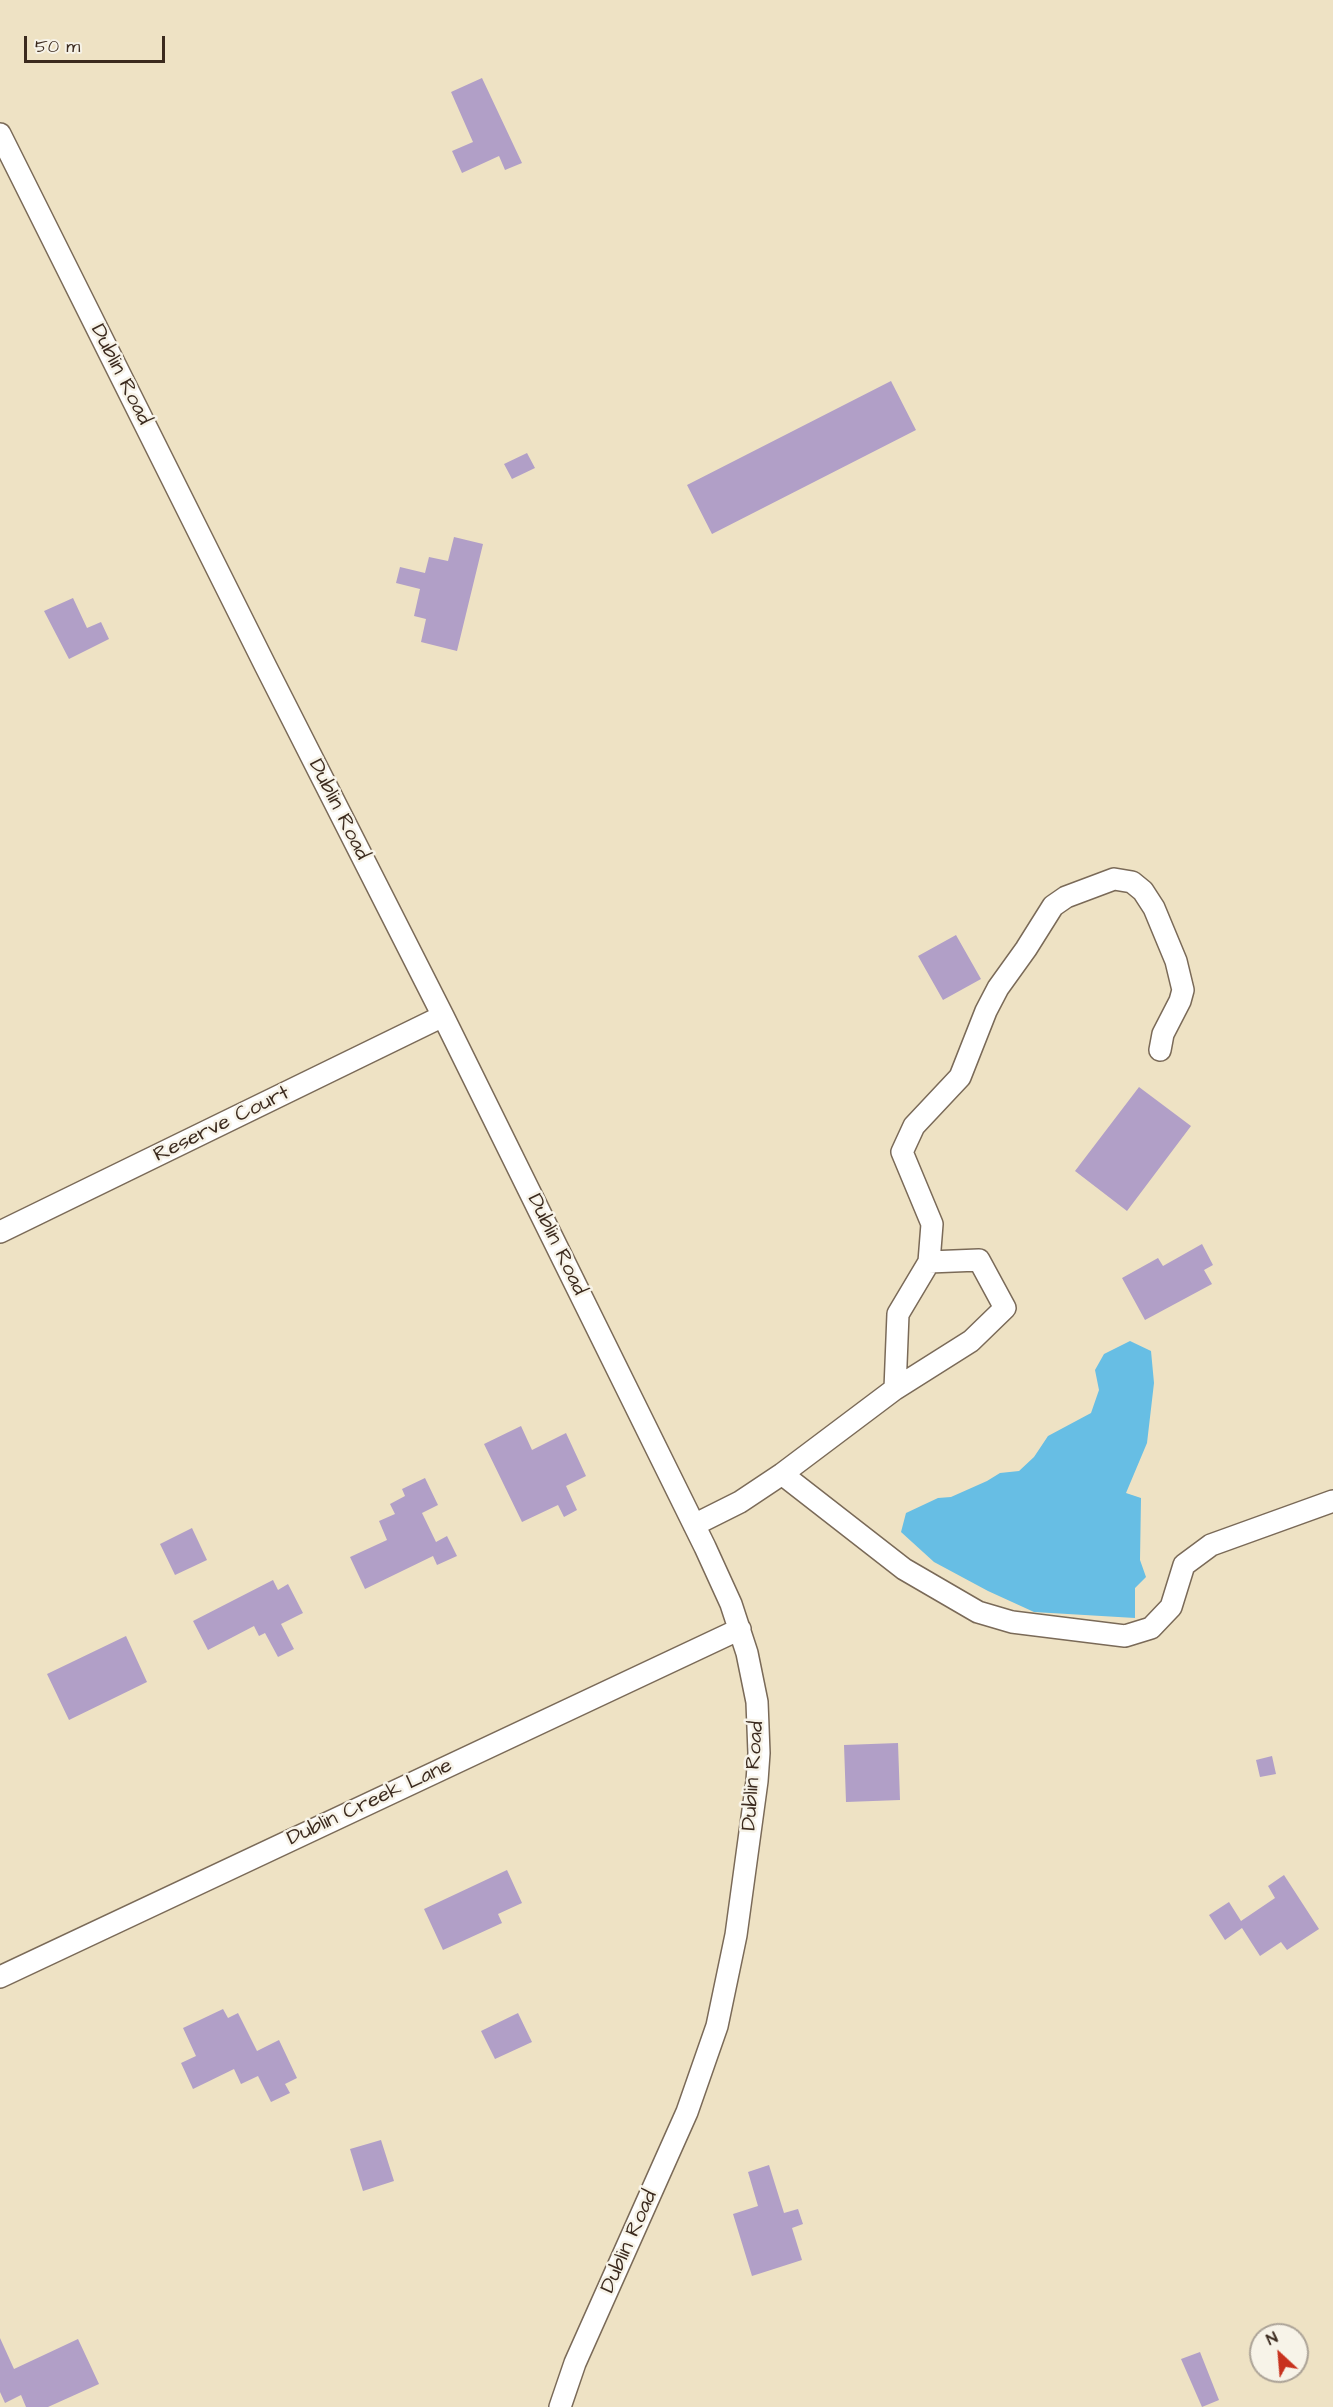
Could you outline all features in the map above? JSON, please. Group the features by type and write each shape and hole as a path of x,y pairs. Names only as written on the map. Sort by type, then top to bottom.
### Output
{"street":[{"name":"Dublin Road","path":"0,134 7,166 261,657 443,1016 694,1525 722,1584 747,1653 757,1702 759,1753 755,1807 726,1988 704,2069 687,2112 575,2363 560,2407"},
{"path":"895,1389 898,1314 929,1262 932,1224 902,1152 914,1126 960,1077 986,1011 998,988 1053,906 1066,897 1114,879 1132,882 1143,891 1154,908 1176,961 1183,990 1180,1001 1163,1034 1160,1050"},
{"name":"Reserve Court","path":"0,1233 443,1016"},
{"path":"694,1525 740,1502 782,1474 895,1389 971,1341 1005,1308 979,1260 929,1262"},
{"path":"782,1474 904,1569 978,1612 1012,1622 1125,1636 1151,1628 1171,1607 1184,1565 1211,1545 1333,1501"},
{"name":"Dublin Creek Lane","path":"0,1977 740,1629"}],"water":[{"path":"1130,1341 1151,1351 1154,1383 1147,1443 1126,1493 1141,1498 1140,1560 1146,1577 1135,1588 1135,1618 1034,1612 934,1562 901,1532 906,1513 938,1498 951,1497 1000,1473 1019,1471 1034,1457 1048,1436 1091,1413 1099,1390 1095,1370 1104,1354"}],"building":[{"path":"482,78 522,163 505,170 499,156 462,173 452,151 473,142 451,92"},
{"path":"891,381 916,430 712,534 687,485"},
{"path":"527,453 535,468 512,479 504,464"},
{"path":"454,537 483,544 457,651 421,642 426,619 414,616 420,589 396,583 400,567 425,573 429,557 448,561"},
{"path":"73,598 87,628 101,622 109,639 69,659 44,611"},
{"path":"956,935 981,979 943,1000 918,956"},
{"path":"1139,1087 1191,1126 1127,1211 1075,1171"},
{"path":"1202,1244 1213,1265 1204,1270 1212,1284 1145,1320 1122,1278 1158,1258 1163,1266"},
{"path":"521,1426 532,1450 566,1433 586,1476 566,1486 577,1510 564,1517 558,1505 522,1522 484,1444"},
{"path":"425,1478 438,1505 422,1513 436,1542 447,1536 457,1556 437,1565 433,1556 365,1589 350,1557 387,1540 379,1521 395,1514 390,1504 405,1496 402,1489"},
{"path":"192,1528 207,1560 175,1575 160,1544"},
{"path":"273,1580 278,1590 288,1584 303,1613 281,1624 294,1649 278,1657 265,1633 259,1636 254,1626 208,1650 193,1621"},
{"path":"126,1636 147,1682 69,1720 47,1674"},
{"path":"898,1743 900,1800 846,1802 844,1745"},
{"path":"1272,1756 1276,1774 1260,1777 1256,1760"},
{"path":"507,1870 522,1903 498,1914 502,1923 443,1950 424,1909"},
{"path":"1284,1875 1319,1929 1287,1950 1281,1942 1260,1956 1242,1928 1225,1940 1209,1915 1229,1902 1241,1921 1275,1898 1268,1886"},
{"path":"223,2009 228,2018 238,2013 257,2051 279,2040 297,2078 285,2084 290,2093 271,2102 258,2076 241,2084 234,2069 193,2089 181,2063 196,2056 183,2028"},
{"path":"518,2013 532,2042 495,2059 481,2031"},
{"path":"381,2140 394,2181 363,2191 350,2149"},
{"path":"769,2165 784,2213 798,2209 803,2224 792,2228 802,2260 752,2276 733,2214 758,2206 748,2172"},
{"path":"0,2338 14,2369 78,2339 99,2384 48,2407 26,2407 21,2395 5,2403 0,2392"},
{"path":"1200,2352 1219,2400 1202,2407 1181,2359"}]}
